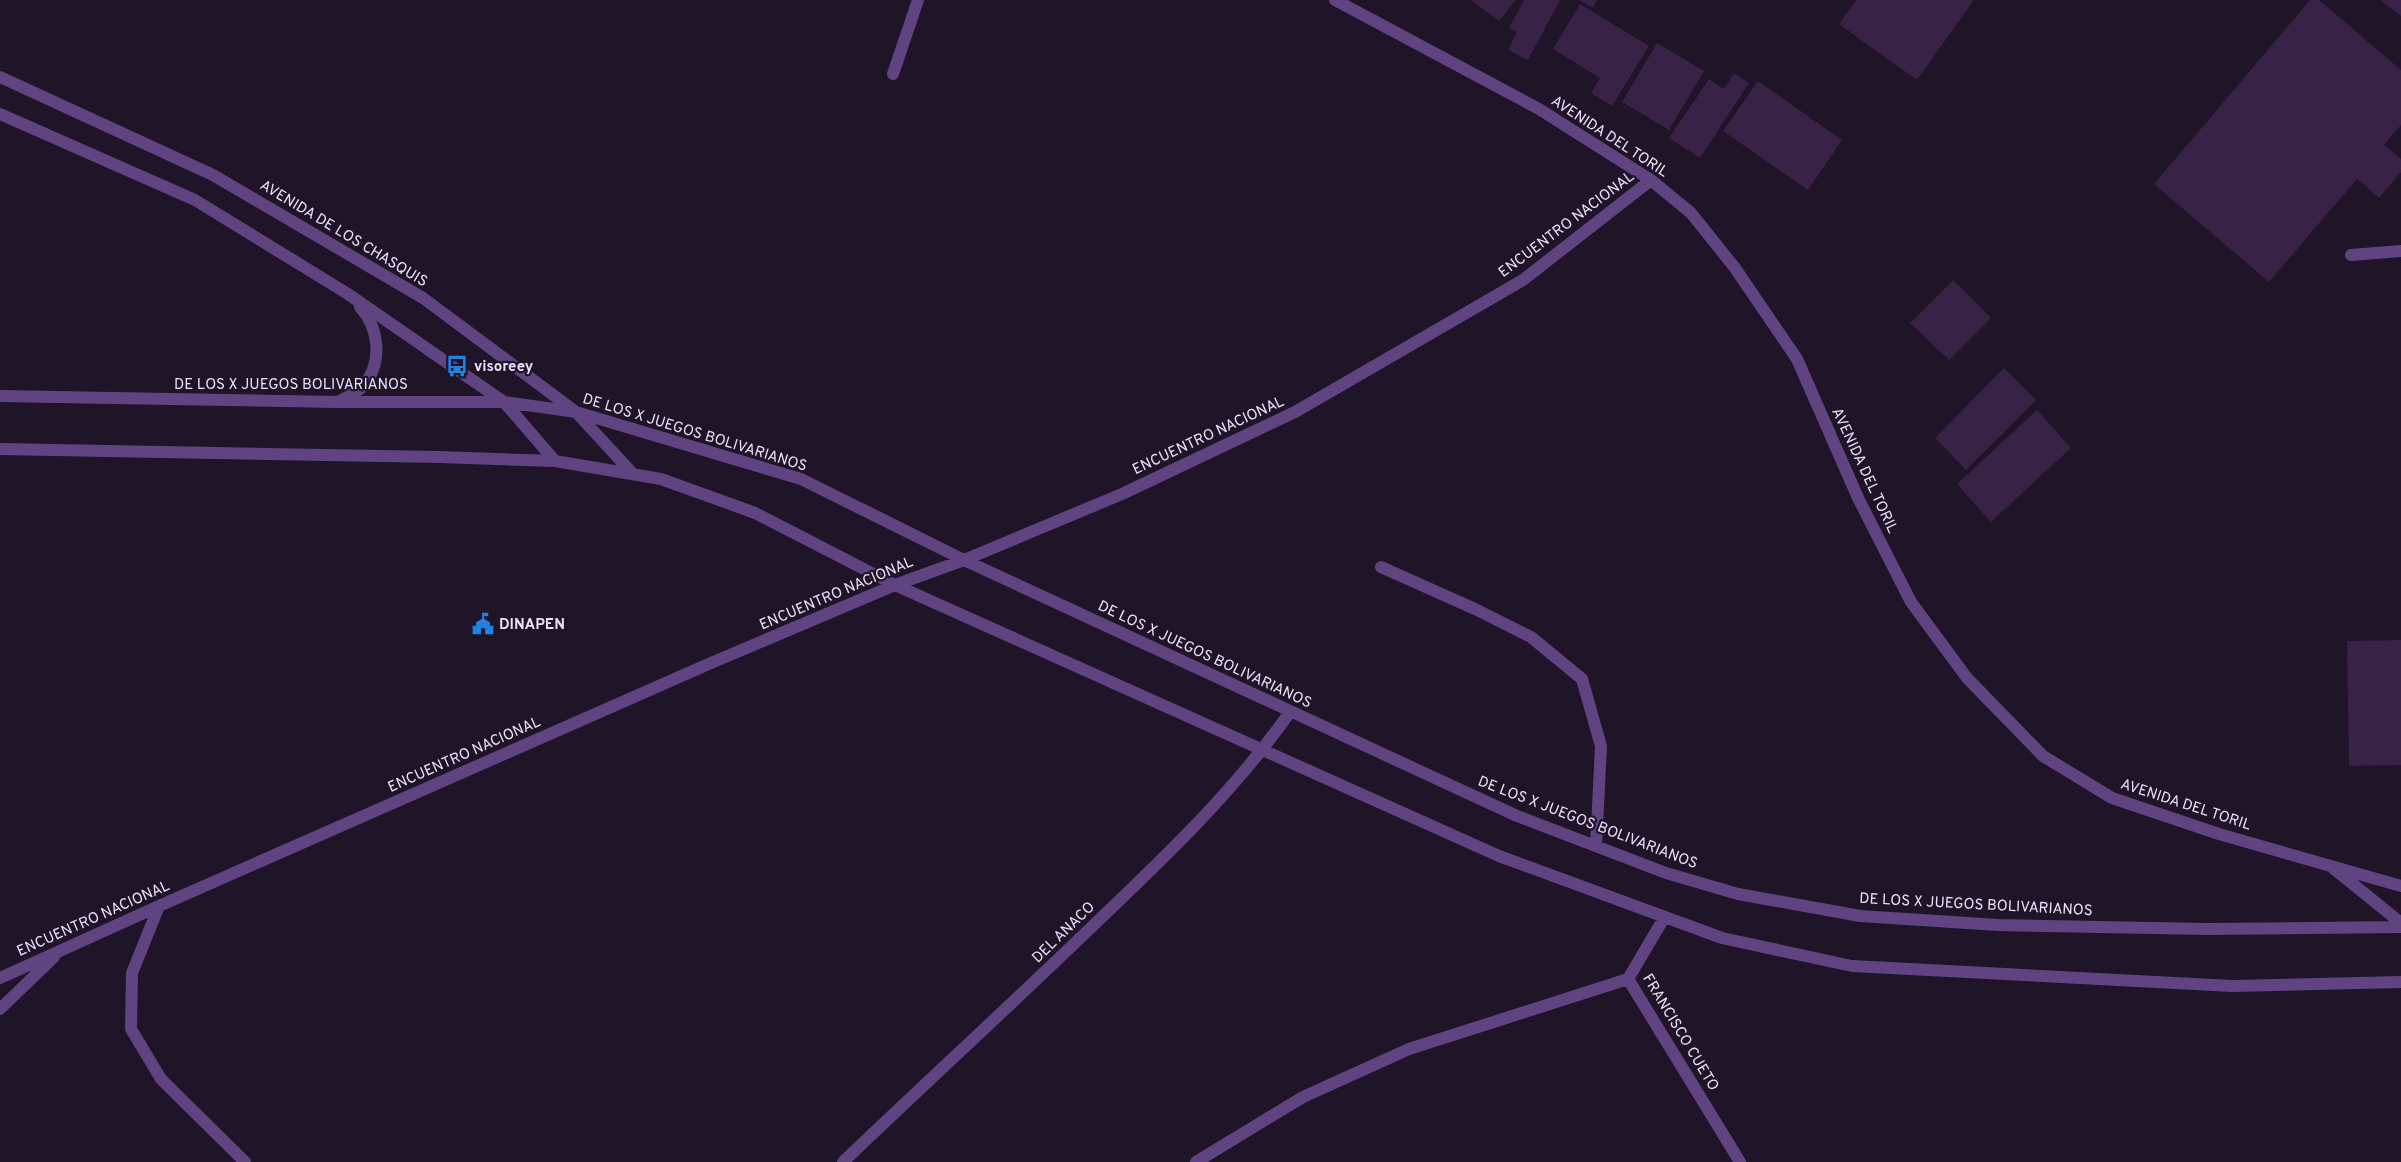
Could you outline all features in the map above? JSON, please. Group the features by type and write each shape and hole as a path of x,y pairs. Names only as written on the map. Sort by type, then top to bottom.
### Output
{"street":[{"path":"893,74 918,0"},
{"name":"AVENIDA DEL TORIL","path":"1335,0 1540,109 1651,180 1692,213 1735,268 1797,359 1859,500 1912,602 1967,678 2043,756 2112,798 2219,834 2328,863 2401,886"},
{"name":"AVENIDA DE LOS CHASQUIS","path":"0,78 213,175 423,298 576,412 633,474"},
{"path":"0,114 195,200 348,294 504,402 555,462"},
{"name":"ENCUENTRO NACIONAL","path":"0,978 702,667 895,585 964,560 1122,494 1295,412 1523,280 1651,180"},
{"path":"2351,255 2401,251"},
{"path":"338,402 364,386 375,364 376,335 367,315 348,294"},
{"name":"DE LOS X JUEGOS BOLIVARIANOS","path":"0,396 338,402 504,402 576,412 802,479 964,560 1517,816 1666,873 1738,894 1860,916 1998,925 2198,929 2401,925"},
{"path":"0,449 439,457 555,462 661,479 755,514 895,585 1499,856 1722,938 1852,966 2232,986 2401,982"},
{"path":"1381,568 1475,609 1532,637 1582,679 1602,746 1596,846"},
{"name":"DEL ANACO","path":"843,1162 1152,869 1214,807 1263,751 1290,712"},
{"path":"2328,863 2401,925"},
{"path":"159,906 132,974 131,1028 161,1079 245,1162"},
{"name":"FRANCISCO CUETO","path":"1664,918 1628,979 1740,1162"},
{"path":"0,1009 61,950"},
{"path":"1196,1162 1303,1098 1409,1049 1628,979"}],"building":[{"path":"1471,0 1516,0 1499,21"},
{"path":"1524,0 1560,0 1528,60 1508,50 1517,32 1509,28"},
{"path":"1579,0 1597,0 1593,8"},
{"path":"1856,0 1974,0 1917,80 1839,24"},
{"path":"2310,0 2319,0 2401,70 2401,125 2384,145 2401,159 2401,172 2379,198 2357,179 2269,282 2154,184"},
{"path":"2380,0 2401,0 2401,16"},
{"path":"1580,4 1649,46 1612,106 1591,93 1600,78 1553,49"},
{"path":"1657,43 1704,71 1669,130 1622,102"},
{"path":"1734,73 1749,83 1700,158 1669,138 1709,79 1724,89"},
{"path":"1758,81 1842,140 1808,190 1723,131"},
{"path":"1953,280 1991,318 1949,360 1910,323"},
{"path":"2004,368 2036,400 1966,470 1935,438"},
{"path":"2037,410 2071,448 1991,522 1957,484"},
{"path":"2401,640 2401,765 2349,766 2347,641"}],"place":[{"name":"visoreey","path":"457,366"},
{"name":"DINAPEN","path":"483,624"}]}
